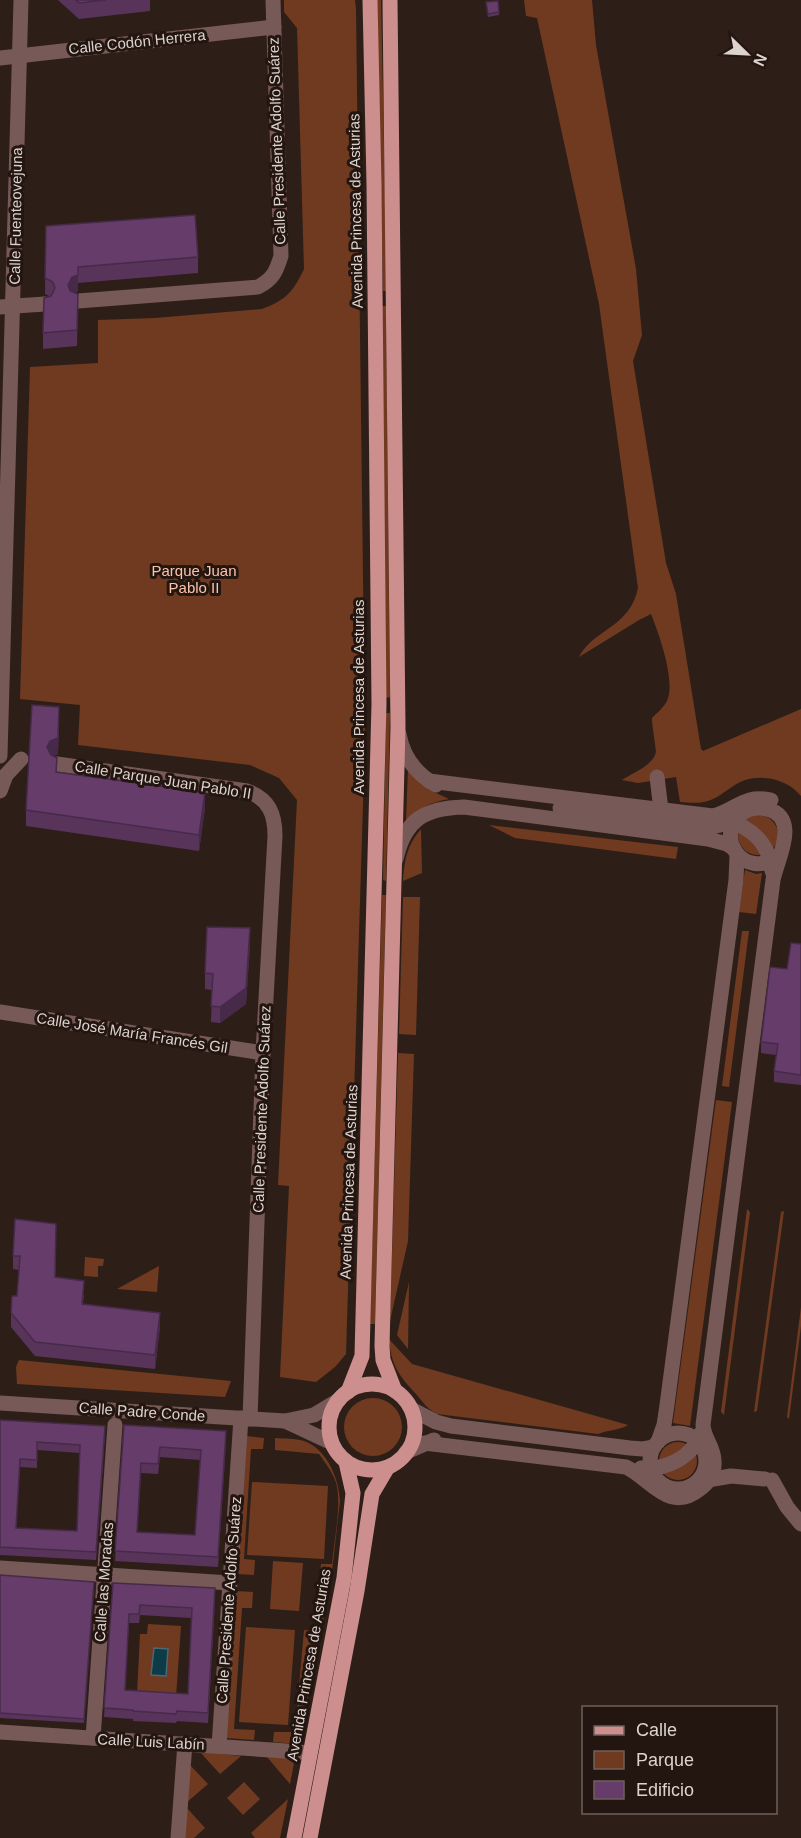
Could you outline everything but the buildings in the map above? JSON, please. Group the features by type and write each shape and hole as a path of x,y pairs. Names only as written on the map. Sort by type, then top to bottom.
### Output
{"main road":[{"name":"Avenida Princesa de Asturias","path":"343,1396 362,1356 379,704 370,0"},
{"path":"390,0 398,727 382,1346 383,1360 395,1391"},
{"path":"310,1838 357,1591 372,1494 388,1467 406,1452 413,1439 414,1424 411,1409 404,1399 395,1391 384,1386 372,1384 359,1386 343,1396 332,1413 329,1428 332,1443 346,1462 366,1470 388,1467"},
{"name":"Avenida Princesa de Asturias","path":"294,1838 344,1578 353,1493 346,1462"}],"street":[{"name":"Calle Fuenteovejuna","path":"0,756 7,307 21,0"},
{"name":"Calle Presidente Adolfo Suárez","path":"78,301 258,286 270,280 276,272 280,256 273,0"},
{"name":"Calle Codón Herrera","path":"0,58 274,27"},
{"path":"7,307 45,304"},
{"path":"398,727 402,747 409,760 429,781 441,788 465,795 662,816 719,815 747,799 760,797 781,805 790,813 795,825 773,880 703,1425 698,1442 674,1463 650,1470 424,1443"},
{"path":"0,756 26,759 6,775 0,791"},
{"name":"Calle Parque Juan Pablo II","path":"57,764 247,790 257,794 266,802"},
{"path":"657,777 662,816"},
{"name":"Calle Presidente Adolfo Suárez","path":"219,1746 230,1583 245,1419 275,824 272,811 266,802"},
{"path":"394,868 404,836 413,823 428,813 442,808 464,807 708,839 727,844 746,862 755,865 786,848"},
{"path":"662,816 712,827 734,820 748,810 759,807 771,810 780,816 786,848 768,876 760,925 697,1425 698,1442"},
{"path":"713,816 734,820 758,836 765,845 786,848"},
{"path":"650,1470 651,1456 664,1425 668,1405 736,852 731,836 734,820"},
{"name":"Calle José María Francés Gil","path":"0,1012 263,1053"},
{"name":"Calle Padre Conde","path":"0,1403 285,1421 314,1415 343,1396"},
{"path":"411,1409 436,1422 451,1426 630,1448 656,1445 674,1434 691,1437 702,1448 707,1473"},
{"name":"Calle Padre Conde","path":"285,1421 332,1443"},
{"name":"Calle las Moradas","path":"93,1738 115,1425"},
{"path":"626,1467 642,1477 652,1487 671,1497 688,1496 703,1487 713,1451 705,1436 703,1425"},
{"path":"406,1452 424,1443 442,1439 621,1460 650,1470 658,1480 672,1489 681,1489 707,1473 768,1480 801,1524"},
{"path":"0,1568 230,1583"},
{"name":"Calle Luis Labín","path":"0,1732 301,1752"},
{"path":"178,1838 185,1743"}],"green space":[{"name":"Parque Juan Pablo II","path":"284,0 355,0 356,9 365,739 346,1354 335,1367 316,1382 280,1377 289,1186 278,1185 297,800 279,778 250,765 78,745 80,705 20,699 30,367 98,363 98,320 155,318 262,309 288,294 304,269 297,28 284,12"},
{"path":"377,0 381,0 387,291 383,291"},
{"path":"524,0 592,0 596,45 636,269 642,335 633,361 666,563 676,594 701,749 703,751 801,709 801,796 783,782 768,778 753,778 741,782 709,801 680,802 676,777 638,783 622,780 647,765 654,757 656,752 652,718 666,703 669,692 668,670 651,614 579,657 593,640 627,612 638,588 599,304 537,18 526,16"},
{"path":"382,306 386,306 390,697 386,698"},
{"path":"386,713 390,713 386,881 383,880"},
{"path":"408,768 434,792 449,799 426,806 406,821"},
{"path":"758,815 772,821 778,835 772,849 758,855 744,849 738,835 744,821"},
{"path":"489,825 678,847 676,859 515,838"},
{"path":"421,829 422,873 403,881 407,854 412,841"},
{"path":"745,870 756,874 762,873 756,914 739,912"},
{"path":"382,895 386,895 375,1324 370,1324"},
{"path":"403,897 420,897 416,1035 399,1034"},
{"path":"742,931 749,931 729,1087 722,1086"},
{"path":"398,1053 414,1054 408,1241 390,1321"},
{"path":"716,1100 732,1102 690,1426 673,1423"},
{"path":"747,1209 750,1212 724,1415 721,1412"},
{"path":"784,1211 757,1411 754,1412 781,1212"},
{"path":"85,1257 104,1259 103,1266 98,1266 98,1277 84,1276"},
{"path":"159,1266 157,1292 117,1289"},
{"path":"409,1282 408,1349 397,1335"},
{"path":"801,1307 801,1326 789,1419 787,1417"},
{"path":"388,1338 412,1364 628,1425 598,1434 437,1414 425,1405 400,1374 394,1363"},
{"path":"19,1360 231,1381 225,1397 17,1384 16,1367"},
{"path":"367,1398 379,1398 394,1406 402,1421 402,1433 394,1448 379,1456 367,1456 352,1448 344,1433 344,1421 352,1406"},
{"path":"246,1436 264,1438 263,1449 251,1449 244,1559 255,1560 254,1575 237,1574"},
{"path":"275,1438 301,1440 312,1445 325,1458 334,1474 340,1501 331,1580 320,1579 321,1564 332,1564 338,1505 334,1478 319,1454 275,1450"},
{"path":"678,1442 692,1447 697,1461 692,1475 678,1480 664,1475 659,1461 664,1447"},
{"path":"252,1482 328,1486 324,1559 247,1555"},
{"path":"273,1561 303,1563 299,1611 270,1609"},
{"path":"236,1591 253,1592 252,1608 242,1608 234,1729 255,1730 254,1740 226,1738"},
{"path":"319,1597 328,1598 298,1744 273,1742 274,1732 295,1732 304,1630 316,1631"},
{"path":"148,1624 181,1626 176,1697 137,1694 140,1634 147,1634"},
{"path":"246,1627 295,1630 288,1725 239,1722"},
{"path":"200,1752 241,1756 220,1774"},
{"path":"267,1757 295,1758 290,1784"},
{"path":"189,1764 208,1784 186,1803"},
{"path":"244,1782 260,1799 243,1815 227,1798"},
{"path":"288,1799 280,1838 255,1838 251,1833"},
{"path":"187,1808 205,1828 194,1838 184,1838"}],"water":[{"path":"154,1648 168,1649 166,1676 151,1675"}]}
